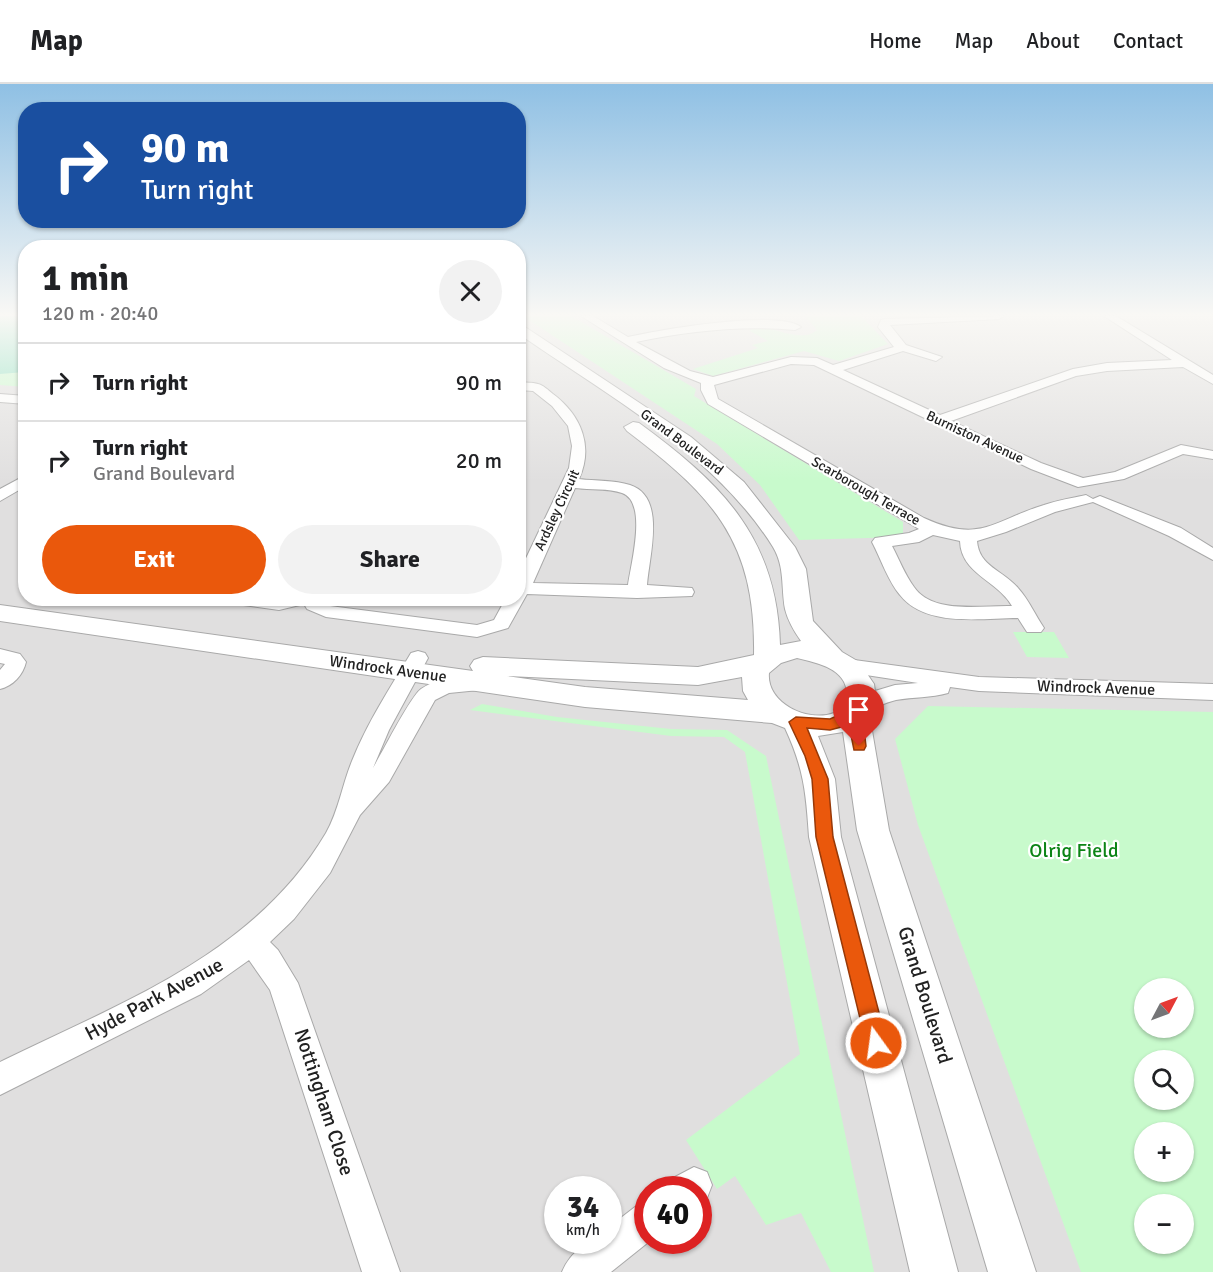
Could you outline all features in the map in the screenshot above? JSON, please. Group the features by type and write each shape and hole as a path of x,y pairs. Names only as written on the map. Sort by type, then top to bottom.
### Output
{"street":[{"name":"Grand Boulevard","path":"555,371 661,447 685,467 721,506 744,543 758,574 764,596 765,660"},
{"name":"Grand Boulevard","path":"584,371 685,441 732,480 784,547 794,569 797,607 801,621 810,635 840,661"},
{"path":"681,371 708,381"},
{"name":"Burniston Avenue","path":"708,381 749,371"},
{"name":"Burniston Avenue","path":"838,371 1099,496"},
{"path":"940,420 1082,371"},
{"path":"1199,371 1213,380"},
{"name":"Scarborough Terrace","path":"708,381 707,390 713,401 932,529 968,537 988,535 1049,509 1099,496"},
{"name":"Ardsley Circuit","path":"526,387 540,389 565,411 575,426 578,436 579,461 526,578"},
{"path":"0,398 18,399"},
{"path":"1075,485 1119,476 1174,451 1210,449"},
{"path":"1119,476 1099,496 1213,555"},
{"path":"570,483 627,489 640,498 647,522 642,540 637,592"},
{"path":"0,496 18,484"},
{"name":"Scarborough Terrace","path":"1049,509 1075,485"},
{"path":"932,529 913,538 881,542 912,598 940,611 1023,612"},
{"path":"968,537 969,554 974,562 1011,590 1034,628"},
{"path":"526,593 685,592"},
{"name":"Windrock Avenue","path":"0,602 18,605"},
{"name":"Windrock Avenue","path":"26,606 414,665 493,685 655,705 787,718"},
{"name":"Ardsley Circuit","path":"316,606 326,611 477,631 501,624 511,606"},
{"name":"Windrock Avenue","path":"0,614 414,665 698,676 735,670 765,660"},
{"path":"787,718 830,725 844,721 859,708 864,690 858,677 840,661 797,650 781,652 765,660 756,670 754,681 757,692 787,718 813,756 820,779 825,837 934,1272"},
{"path":"0,656 16,662 14,669 0,682"},
{"name":"Windrock Avenue","path":"840,661 979,684 1213,692"},
{"name":"Hyde Park Avenue","path":"351,809 357,777 366,754 414,665"},
{"name":"Windrock Avenue","path":"859,708 894,693 979,684"},
{"name":"Hyde Park Avenue","path":"0,1079 191,984 250,942 274,922 310,881 351,809 381,775 427,695 446,686 493,685"},
{"name":"Grand Boulevard","path":"859,708 873,830 1012,1272"},
{"name":"Nottingham Close","path":"250,942 268,960 283,982 381,1272"},
{"path":"582,1272 634,1231"}],"shaded area":[{"path":"0,371 18,371 18,606 526,606 526,371 1213,371 1213,1272 0,1272"}],"green space":[{"path":"0,371 18,371 18,386 0,385"},
{"path":"0,371 18,371 18,373 0,374"},
{"path":"607,371 666,371 696,389 694,396 903,522 903,537 799,540 760,485 717,444"},
{"path":"700,371 730,371 713,376"},
{"path":"1013,632 1054,632 1069,658 1027,657"},
{"path":"482,704 557,717 671,729 727,730 766,756 874,1272 831,1272 801,1213 766,1225 735,1176 717,1189 712,1181 712,1176 709,1176 686,1140 800,1054 745,752 724,737 671,736 470,710"},
{"name":"Olrig Field","path":"928,706 1213,712 1213,1272 1081,1272 918,825 895,739"}],"route":[{"path":"859,746 855,714 844,721 830,725 796,722 813,756 820,779 825,837 876,1043"}]}
